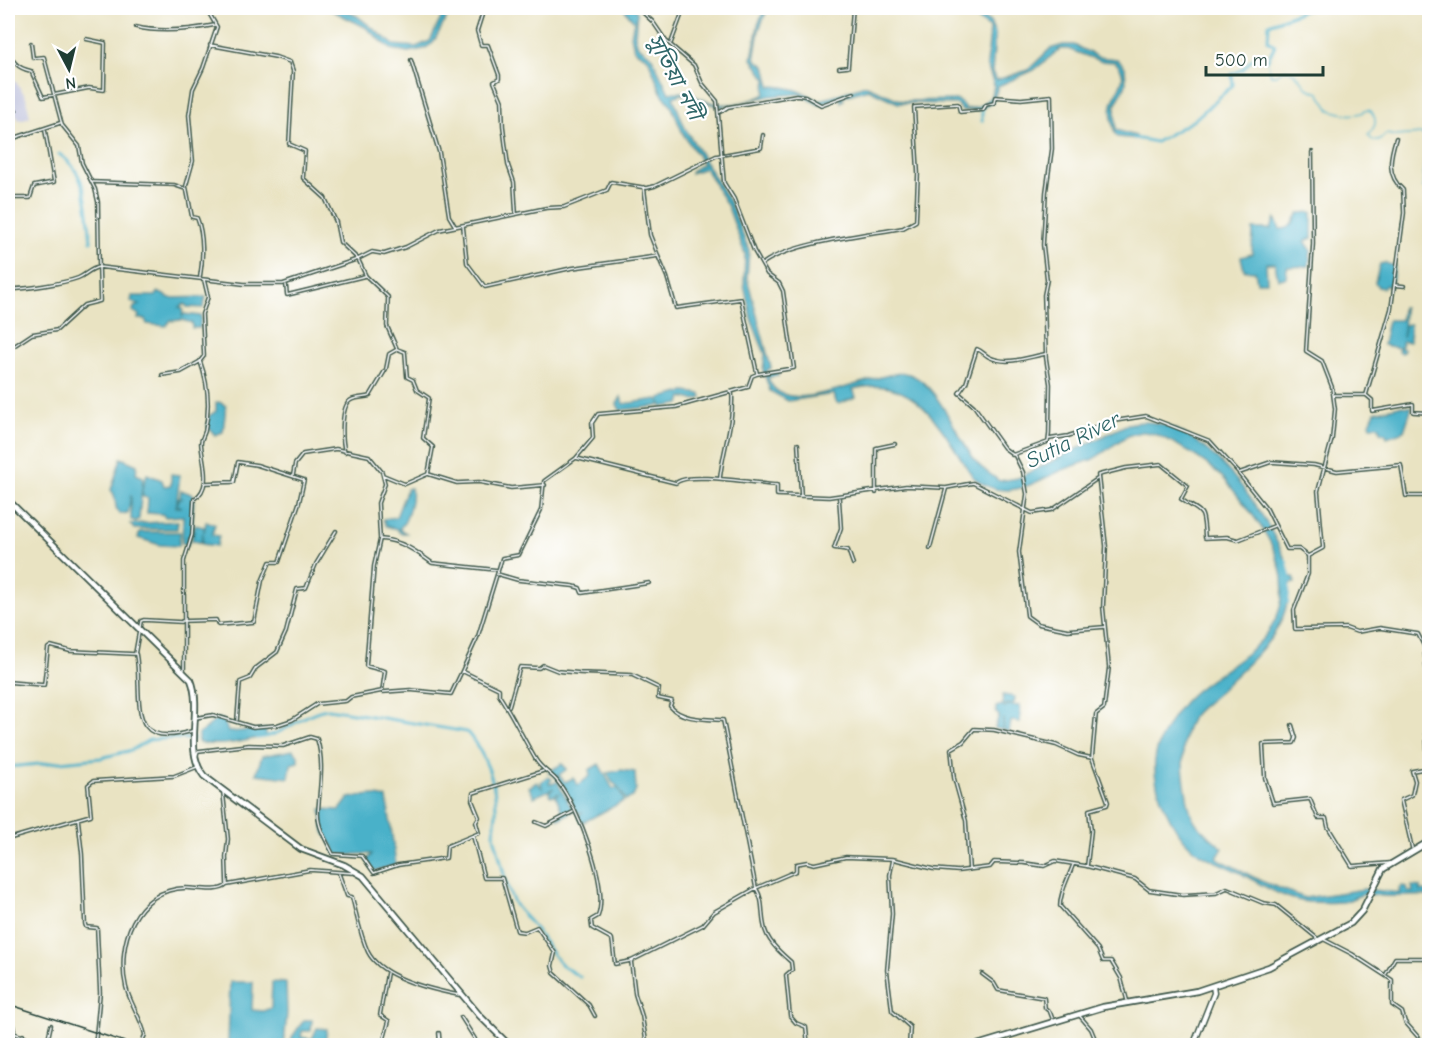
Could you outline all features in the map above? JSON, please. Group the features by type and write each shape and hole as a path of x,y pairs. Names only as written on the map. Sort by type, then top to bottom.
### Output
{"highway":[{"path":"8,500 184,671 193,683 197,767 223,791 301,849 357,872 510,1046"},
{"path":"974,1046 1079,1014 1127,1002 1213,986 1269,967 1351,923 1365,906 1383,869 1430,841"}],"main road":[{"path":"1193,1046 1214,993 1213,986"}],"street":[{"path":"200,278 202,238 197,218 192,218 186,189 193,165 189,115 193,89 216,25 206,8"},
{"path":"482,8 478,36 481,45 488,45 499,75 499,79 494,82 502,101 503,126 508,165 514,182 516,215"},
{"path":"195,718 213,715 237,720 253,727 277,725 292,720 317,704 348,700 351,697 382,691 410,690 451,694 478,636 502,558 519,555 541,510 544,485 548,478 576,458 593,438 592,423 598,414 676,407 748,387 752,376 757,374 794,368 783,291 761,264 734,199 726,188 721,156 718,103 702,83 694,65 670,44 638,8"},
{"path":"670,44 684,8"},
{"path":"839,68 848,67 852,8"},
{"path":"914,8 930,11 943,8"},
{"path":"136,27 183,30 216,25"},
{"path":"8,50 11,59 21,70 31,71 43,97 90,88 104,90 105,44 86,39"},
{"path":"8,350 32,334 60,328 84,304 100,301 98,202 82,163 79,146 61,123 44,57 33,58 31,43"},
{"path":"210,45 276,57 290,62 293,71 289,144 305,151 303,178 325,198 336,222 339,239 358,259 366,276 388,297 387,326 397,349 405,352 407,377 413,380 417,390 429,398 423,438 433,447 428,474"},
{"path":"411,60 439,152 449,216 455,227"},
{"path":"719,111 728,107 796,95 805,96 821,105 854,93"},
{"path":"761,264 771,257 812,244 903,228 916,220 918,173 914,106 958,104 963,113 982,110 986,105 994,103 995,97 1021,99 1052,96 1053,149 1046,192 1043,245 1047,280 1044,295 1046,354 1050,384 1048,439 1042,446 1012,455"},
{"path":"8,114 16,110"},
{"path":"8,140 61,123"},
{"path":"8,258 9,198 31,197 34,186 54,182 45,130"},
{"path":"8,290 65,282 99,267 244,284 286,284 372,252 384,254 406,247 424,236 463,224 579,202 606,190 611,182 644,187 666,182 707,161 761,148 763,135"},
{"path":"1366,395 1391,309 1404,213 1403,190 1396,184 1390,171 1390,157 1396,138"},
{"path":"1308,556 1323,548 1318,491 1335,421 1334,395 1322,361 1306,351 1305,341 1313,244 1312,152"},
{"path":"92,183 174,185 186,189"},
{"path":"644,187 650,235 668,277 676,308 741,299 757,374"},
{"path":"463,224 467,263 485,287 572,268 658,256"},
{"path":"286,284 288,295 366,276"},
{"path":"162,375 181,372 204,357 202,314 208,300 204,279"},
{"path":"1393,285 1404,286"},
{"path":"345,452 341,434 347,403 370,396 386,369 389,354 397,349"},
{"path":"1046,354 1025,361 990,358 978,349 966,383 959,393 974,406 1023,472 1027,494 1019,552 1027,616 1038,624 1068,630 1106,627"},
{"path":"184,671 182,622 184,561 192,535 194,499 201,495 205,483 200,441 205,433 207,390 200,361"},
{"path":"720,479 722,457 728,448 732,392"},
{"path":"1334,395 1366,395 1372,400 1372,411 1413,404 1413,412 1430,412"},
{"path":"1048,439 1068,436 1114,421 1146,416 1210,441 1267,509 1287,549 1299,549 1308,556"},
{"path":"798,444 801,496"},
{"path":"876,493 876,448 895,444"},
{"path":"293,476 295,464 303,454 336,449 369,456 382,475 384,489 378,503 380,539 374,566 366,666 385,671 382,691"},
{"path":"576,458 676,483 682,477 777,485 777,495 839,496 876,493 906,486 946,488 973,483 1025,512 1052,510 1105,472 1161,464 1188,486 1180,499 1199,509 1203,517 1205,538 1239,540 1274,526"},
{"path":"195,730 178,735 150,732 146,729 140,714 136,653 141,621 216,620 218,625 254,622 262,581 270,562 279,562 299,503 304,480 253,464 238,462 234,482 205,483"},
{"path":"1239,473 1270,462 1323,467 1337,471 1401,465 1406,496 1430,496"},
{"path":"253,464 256,468"},
{"path":"382,475 405,484 428,474 457,483 479,482 511,488 544,485"},
{"path":"1086,866 1091,831 1089,810 1107,805 1108,802 1092,758 1096,714 1104,708 1109,667 1102,581 1106,579 1106,546 1096,479"},
{"path":"930,548 946,488"},
{"path":"839,496 841,528 834,548 848,550 853,564"},
{"path":"237,720 240,682 250,678 256,668 277,652 297,589 306,588 316,564 336,531"},
{"path":"380,539 403,543 413,553 427,558 432,563 498,570"},
{"path":"1308,556 1308,574 1294,610 1295,629 1346,628 1357,632 1380,628 1418,634 1424,646 1430,709"},
{"path":"496,574 518,580 578,587 582,593 649,583"},
{"path":"8,682 44,685 48,648 51,646 70,651 136,653"},
{"path":"508,708 520,667 539,668 543,665 580,673 632,675 659,688 658,698 672,701 670,706 675,711 705,720 723,720 756,888 762,901 766,934 782,957 791,962 792,970 786,975 789,1010 794,1020 806,1027 808,1046"},
{"path":"462,671 498,687 544,771 559,783 585,830 601,898 598,916 591,920 592,928 612,939 615,964 631,961 703,925 714,912 756,888 796,871 796,864 807,862 814,864 846,857 893,859 933,869 969,870 990,867 994,862 1044,866 1055,861 1086,866 1135,879 1149,890 1184,895 1216,893 1227,888 1263,903 1276,905 1321,940 1392,980 1392,1005 1402,1012 1405,1022 1426,1046"},
{"path":"1292,725 1296,738 1294,743 1263,744 1265,778 1273,803 1310,799 1318,818 1326,818 1328,827 1352,866 1391,863"},
{"path":"969,870 966,821 954,778 951,749 963,742 974,729 994,730 1056,745 1078,756 1092,758"},
{"path":"1412,851 1401,800 1412,795 1415,781 1412,771 1428,768 1426,732 1430,732"},
{"path":"196,758 198,751 249,745 283,746 310,737 317,739 321,780 318,815 322,831 333,854 362,856 374,873 398,865 446,858 447,846 478,833 476,822 480,819 472,800 473,793 492,785 518,780 544,771"},
{"path":"8,839 92,814 88,785 93,781 174,776 197,767"},
{"path":"223,791 228,839 227,885"},
{"path":"536,822 546,826 574,811"},
{"path":"78,819 85,924 86,927 97,928 99,943 100,993 95,1046"},
{"path":"473,835 484,878 502,878 517,931 525,932 537,927 555,953 552,966 554,973 589,1005 595,1016"},
{"path":"893,859 890,875 892,914 887,970 892,1011 910,1027 909,1046"},
{"path":"1073,864 1068,883 1060,894 1060,906 1098,949 1103,961 1111,961 1121,978 1127,1002"},
{"path":"140,1046 144,1031 127,990 123,962 128,934 134,920 156,895 176,888 219,889 227,885 310,870 357,872"},
{"path":"339,873 347,896 352,897 369,954 387,972 439,991 463,995"},
{"path":"1386,975 1395,958 1430,958"},
{"path":"631,961 635,994 642,1016 647,1046"},
{"path":"382,1046 390,1022 380,1015 387,972"},
{"path":"982,974 994,983 998,990 1044,998 1046,1010 1050,1012 1053,1021"},
{"path":"8,1003 15,1031"},
{"path":"1079,1014 1082,1021 1091,1029 1098,1046"},
{"path":"461,1017 475,1039 475,1046"},
{"path":"46,1044 51,1025"},
{"path":"8,1031 15,1031 50,1046"},
{"path":"440,1033 440,1046"},
{"path":"23,1034 23,1046"}],"shaded area":[{"path":"14,79 26,97 30,117 19,120 9,103 8,81"}],"water":[{"path":"327,8 339,8 357,16 394,45 416,47 430,41 446,8 452,8 433,43 424,49 408,52 391,49 365,27"},
{"path":"623,8 634,8 637,12 635,36 638,46 651,55 669,93 687,93 719,104 739,103 720,107 682,94 673,97 685,128 730,203 749,250 747,278 771,368 767,370 767,373 778,372 778,376 768,377 776,390 790,396 808,396 889,375 903,373 915,377 936,397 978,464 999,481 1018,478 1128,424 1151,422 1173,428 1195,441 1215,457 1250,498 1275,538 1286,562 1289,577 1294,577 1295,583 1289,584 1282,619 1265,646 1197,711 1188,725 1184,741 1183,768 1191,815 1199,827 1223,848 1217,858 1261,881 1305,898 1365,889 1400,893 1399,888 1402,886 1407,887 1408,892 1413,892 1412,886 1420,887 1420,891 1429,892 1429,896 1366,894 1345,901 1299,901 1275,892 1198,852 1184,840 1170,819 1160,795 1155,770 1155,759 1163,733 1173,716 1191,695 1259,643 1277,615 1282,598 1282,581 1274,549 1247,507 1226,481 1210,467 1174,443 1151,433 1142,432 1128,436 1091,460 1026,486 1005,490 994,489 973,477 951,442 926,410 912,398 895,389 876,386 853,389 856,397 839,404 834,394 788,401 770,391 763,370 765,354 752,321 744,285 745,254 728,207 705,168 691,173 703,164 683,134 671,105 661,92 648,58 634,50 631,35 634,21"},
{"path":"765,8 774,8 767,10 759,30 755,54 756,60 765,66 770,86 796,90 819,101 865,85 902,101 958,100 966,109 978,107 992,96 994,85 987,65 990,28 970,14 922,14 903,8 931,11 974,11 990,22 995,34 992,73 997,80 1028,70 1050,49 1063,45 1074,45 1098,57 1117,59 1125,67 1126,84 1115,106 1116,130 1136,136 1136,139 1118,137 1113,127 1111,108 1123,78 1120,68 1115,62 1100,61 1068,49 1060,49 1034,70 998,86 993,102 979,110 962,111 957,104 898,103 868,89 842,97 844,100 841,102 840,97 819,105 800,94 770,96 748,101 765,94 766,79 752,59 758,25"},
{"path":"1312,212 1312,238 1305,241 1311,250 1309,266 1287,267 1286,278 1278,279 1275,263 1266,263 1267,282 1257,282 1255,271 1244,270 1241,257 1252,254 1253,229 1271,229 1275,218 1280,229 1287,228 1292,225 1299,213"},
{"path":"1380,264 1395,266 1391,288 1386,285 1383,288 1378,287 1375,282"},
{"path":"158,292 170,298 206,297 203,308 187,307 185,304 179,307 183,309 182,317 184,314 201,316 200,328 192,328 192,323 182,320 170,321 166,326 147,324 145,319 138,319 139,315 133,311 134,307 139,305 131,302 132,296 156,296"},
{"path":"1402,307 1404,307 1403,338 1404,325 1410,324 1410,342 1403,341 1400,347 1404,349 1402,353 1398,352 1399,348 1383,345 1388,320 1401,320"},
{"path":"685,392 701,394 702,398 694,400 682,397 680,404 662,407 661,403 659,406 620,410 617,404 621,397 623,404 657,399 660,402 660,398"},
{"path":"219,402 226,406 223,432 215,435 207,426 209,416 216,411 216,403"},
{"path":"1399,406 1412,407 1404,431 1387,437 1386,434 1380,432 1379,426 1371,426 1375,412"},
{"path":"121,458 137,465 136,474 143,477 139,519 136,521 131,520 131,495 128,513 119,514 111,490"},
{"path":"147,474 162,480 164,486 171,485 171,474 180,475 176,507 182,507 177,505 179,498 183,499 180,497 181,490 194,495 192,535 187,537 190,539 188,545 182,543 183,516 165,517 162,514 147,513 148,498 143,497 142,489"},
{"path":"411,488 409,510 399,529 406,533 400,533 397,529 386,526 383,519 396,517 407,489"},
{"path":"178,521 177,529 134,529 130,524"},
{"path":"206,522 215,524 212,535 219,536 217,546 202,544 203,533 201,543 192,540 195,525 204,527 204,532"},
{"path":"140,532 180,532 179,546 160,545 138,538"},
{"path":"1003,695 1015,697 1014,703 1003,705 1004,707 1020,706 1020,722 1011,721 1009,732 1004,730 1003,718 1002,730 995,728 999,715 996,713 996,707 1002,705"},
{"path":"218,718 224,720 228,732 266,729 266,736 223,744 198,742 198,735"},
{"path":"293,750 298,755 298,762 291,764 289,778 256,774 262,756"},
{"path":"562,764 567,769 555,776 548,772"},
{"path":"599,764 613,789 618,787 624,801 582,823 578,816 582,813 576,812 571,802 573,799 568,799 566,790 556,778 559,775 565,782 573,778 578,785 590,776 589,770"},
{"path":"621,770 635,772 636,790 633,797 626,800 607,773"},
{"path":"548,777 552,779 549,783 557,782 573,811 559,819 557,816 562,812 556,796 560,793 551,796 549,792 554,788 534,797 529,787 537,782 542,788 541,782"},
{"path":"371,795 387,798 396,865 374,871 367,860 372,854 334,853 334,848 324,832 321,809 340,810 349,798"},
{"path":"230,982 253,982 252,1010 263,1011 271,1008 272,982 286,983 287,1013 284,1045 228,1045"},
{"path":"304,1020 312,1020 311,1031 302,1031 301,1037 312,1039 317,1028 327,1029 325,1045 291,1045 292,1037"}],"waterway":[{"path":"1134,138 1156,142 1194,120 1233,85 1232,74 1243,69 1253,58 1268,59 1275,45 1268,41 1269,24 1310,8"},
{"path":"1267,59 1271,75 1276,75 1285,69 1292,71 1307,88 1319,93 1330,110 1349,114 1371,111 1375,123 1368,135 1373,141 1379,141 1386,134 1396,136 1422,134 1426,137 1423,187 1430,192"},
{"path":"982,108 982,121"},
{"path":"59,154 69,162 81,182 85,193 91,241"},
{"name":"Sutia River","path":"1285,560 1289,576 1287,602"},
{"path":"257,738 277,733 311,714 329,709 467,732 484,758 494,788 496,808 494,836 509,890 516,906 534,927"},
{"path":"8,767 101,758 132,750 149,740 193,739"},
{"path":"534,927 554,956"},
{"path":"555,957 564,967 580,977"}],"railway":[{"path":"8,1004 137,1046"}],"water label":[{"name":"সুতিয়া নদী","path":"675,77"}]}
